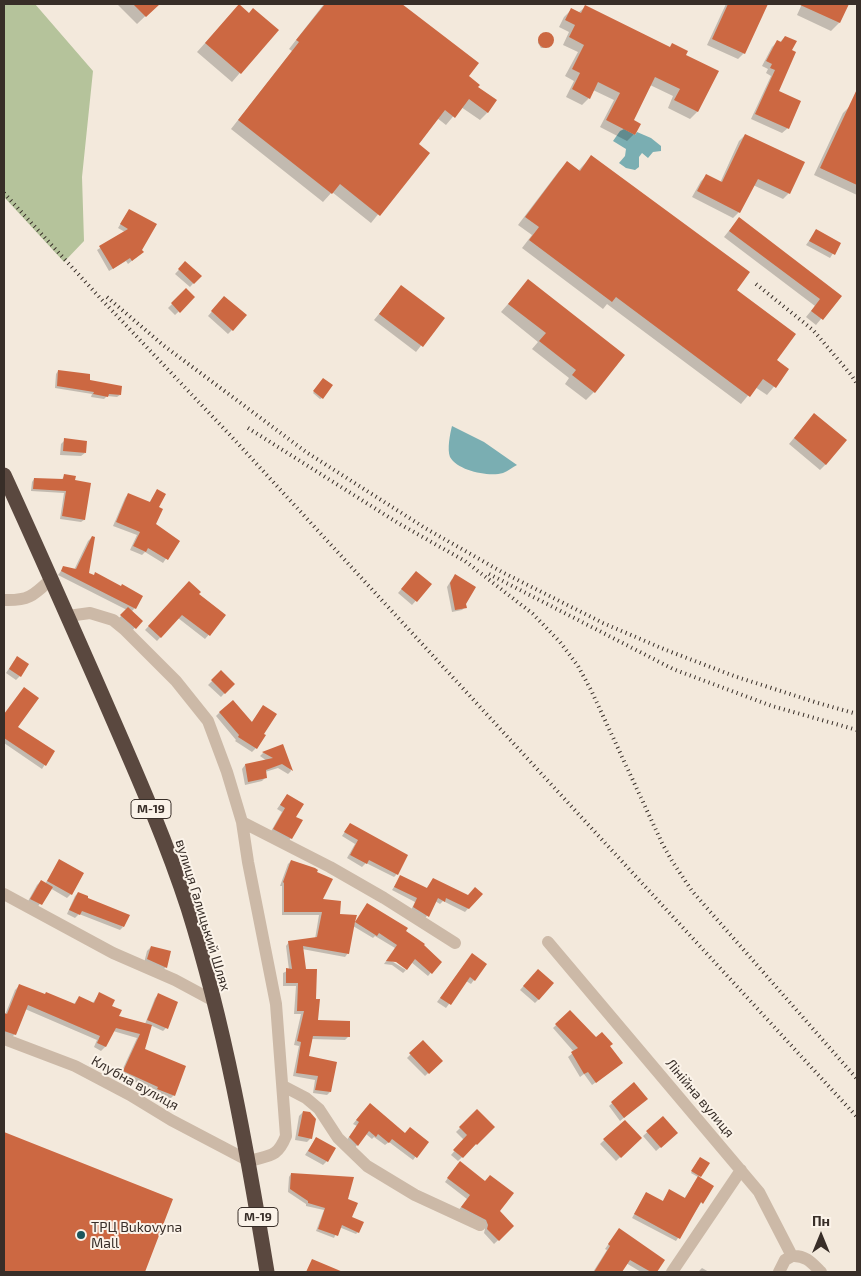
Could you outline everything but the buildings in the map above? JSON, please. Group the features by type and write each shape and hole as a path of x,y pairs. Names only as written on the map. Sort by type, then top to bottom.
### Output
{"highway":[{"name":"вулиця Галицький Шлях","path":"4,475 68,616 158,825 187,906 214,1001 249,1161 267,1272"}],"street":[{"path":"4,600 24,599 33,596 51,579"},
{"path":"68,616 90,613 113,620 176,681 208,721 227,772 242,822 276,1004 286,1136 281,1149 270,1155 249,1161"},
{"path":"242,822 384,898 455,944"},
{"path":"4,894 113,953 175,980 214,1001"},
{"name":"Лінійна вулиця","path":"548,942 741,1170 758,1192 792,1256"},
{"name":"Клубна вулиця","path":"4,1039 75,1066 249,1161"},
{"path":"283,1086 306,1098 319,1109 338,1138 367,1166 415,1195 480,1225"},
{"path":"672,1272 741,1170"},
{"path":"779,1272 785,1260 792,1256 808,1259 821,1272"}],"green space":[{"path":"4,4 35,4 93,71 82,177 84,241 64,262 4,197"}],"water":[{"path":"624,129 635,135 637,132 651,138 661,146 661,151 653,152 648,158 642,153 639,157 639,167 635,170 626,168 619,163 625,156 626,149 613,141 620,131"},
{"path":"452,426 484,442 517,465 503,473 497,474 474,472 460,466 454,462 449,454"}],"railway":[{"path":"4,193 230,435 857,1117"},
{"path":"756,284 813,330 857,384"},
{"path":"107,297 163,345 306,452 425,528 502,572 603,623 666,650 734,676 857,714"},
{"path":"248,428 398,523 465,561 533,614 560,642 578,666 591,690 662,843 692,891 857,1079"},
{"path":"489,574 673,669 772,706 857,730"}],"place":[{"name":"ТРЦ Bukovyna Mall","path":"81,1235"}]}
